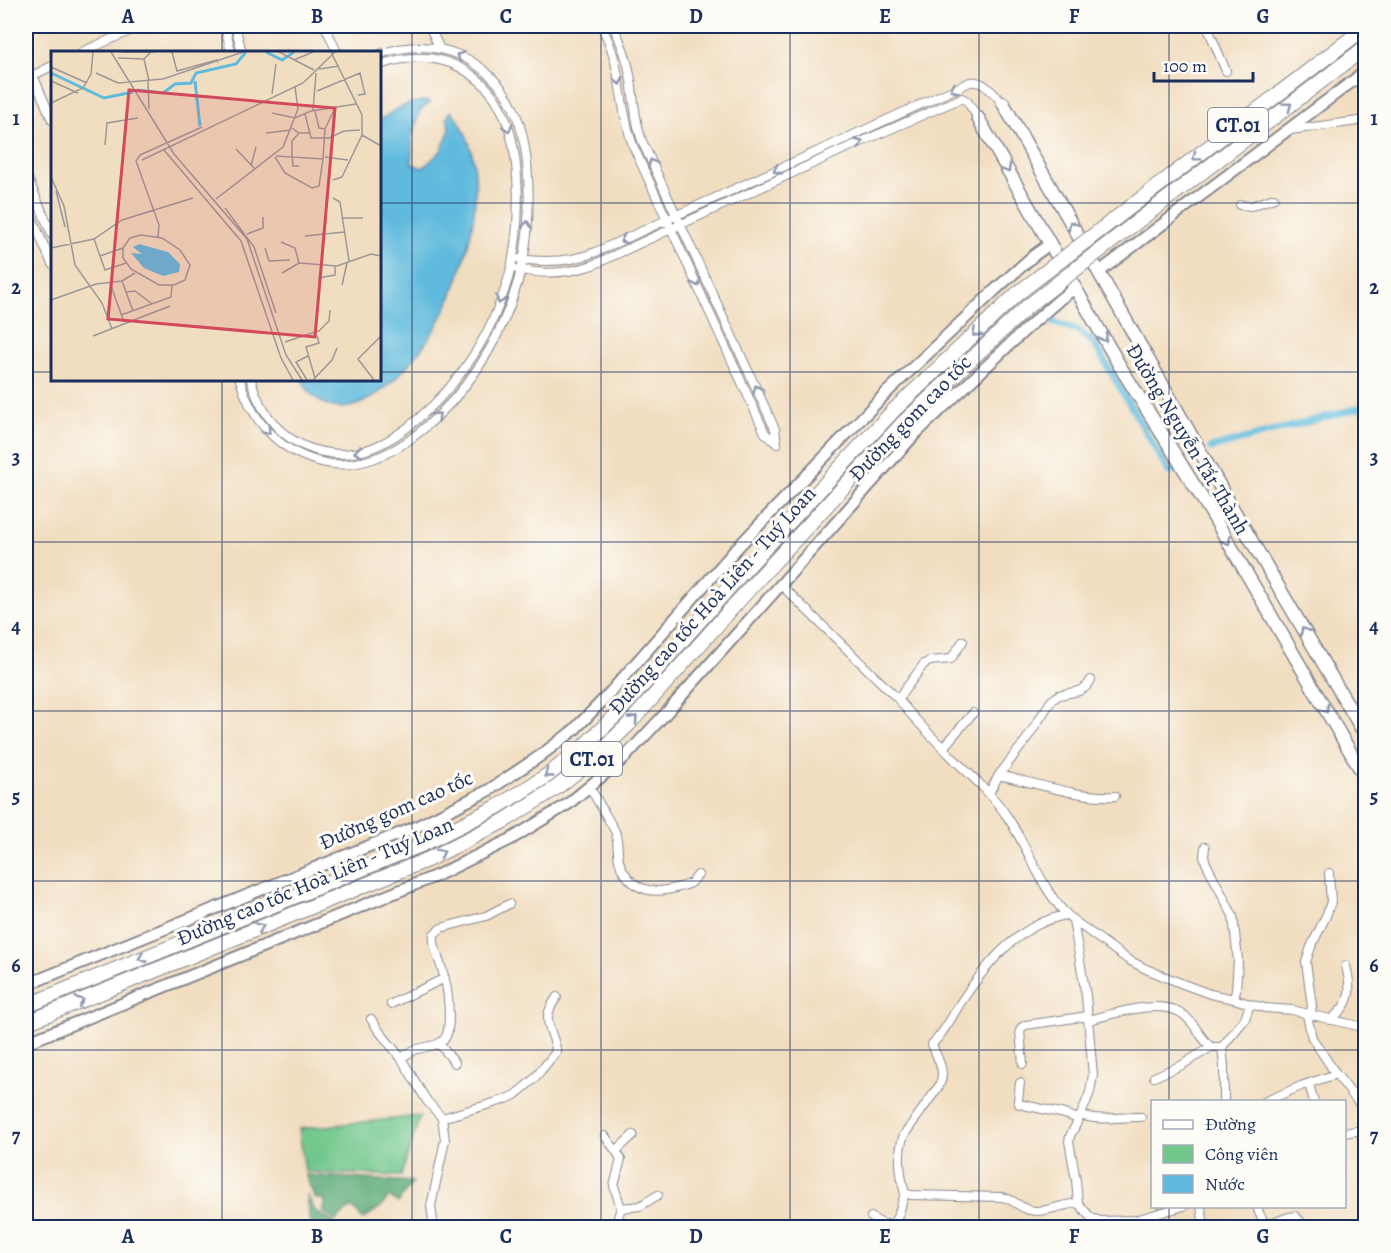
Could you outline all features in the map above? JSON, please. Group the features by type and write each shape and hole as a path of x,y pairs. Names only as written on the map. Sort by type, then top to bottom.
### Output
{"highway":[{"name":"Đường cao tốc Hoà Liên - Tuý Loan","path":"26,1006 423,844 497,807 548,775 584,746 618,713 739,576 894,410 1018,293 1362,29"},
{"name":"Đường cao tốc Hoà Liên - Tuý Loan","path":"26,1023 429,859 504,821 556,788 593,759 628,724 904,422 1027,307 1365,47"}],"main road":[{"path":"1099,272 1365,71"},
{"name":"Đường Nguyễn Tất Thành","path":"1003,103 1230,504 1365,736"},
{"name":"Đường Nguyễn Tất Thành","path":"978,118 1121,368 1212,514 1365,779"},
{"name":"Đường gom cao tốc","path":"26,985 416,827 489,790 540,756 574,730 607,696 737,548 884,395 995,290 1050,244"},
{"name":"Đường gom cao tốc","path":"26,1043 438,875 511,839 567,804 625,757 915,434 1027,328 1075,288"},
{"path":"1212,514 1230,504"},
{"path":"1313,688 1332,678"}],"street":[{"path":"84,51 141,26"},
{"path":"225,26 231,51"},
{"path":"236,26 242,51"},
{"path":"325,26 337,51"},
{"path":"429,26 440,49"},
{"path":"602,26 615,59 624,118 631,140 765,433 777,444 775,429 645,148 635,112 627,62 613,26"},
{"path":"1207,26 1226,71"},
{"path":"240,381 249,406 259,423 277,441 297,454 318,462 333,464 376,459 414,437 432,421 480,366 497,336 521,270 528,211 528,175 521,133 513,108 501,87 481,68 461,56 422,46 381,54"},
{"path":"251,381 266,416 284,434 302,445 332,454 370,450 398,435 448,390 468,365 502,297 513,258 518,213 517,180 510,131 504,115 486,86 461,68 448,62 418,57 394,60 381,65"},
{"path":"51,66 29,77 51,118"},
{"path":"513,258 559,261 583,257 970,82 983,84 1003,103"},
{"path":"511,268 555,272 579,269 600,262 840,151 962,98 967,100 978,118"},
{"path":"1286,131 1365,120"},
{"path":"26,174 51,233"},
{"path":"1240,205 1251,206 1274,198"},
{"path":"26,204 51,262"},
{"path":"448,390 456,396"},
{"path":"297,454 302,445"},
{"path":"781,585 898,699 912,717 989,793 1012,824 1040,875 1070,918 1110,948 1146,969 1210,994 1265,1008 1292,1010 1365,1028"},
{"path":"898,699 924,664 930,660 951,659 963,641"},
{"path":"989,793 999,774 1026,740 1051,701 1059,695 1079,691 1091,680"},
{"path":"943,748 973,713"},
{"path":"999,774 1083,794 1115,796"},
{"path":"589,786 615,831 618,839 618,861 632,882 653,892 674,889 691,883 698,875"},
{"path":"1205,848 1206,863 1233,916 1238,960 1234,999"},
{"path":"1306,1015 1311,1011 1312,1006 1306,962 1331,902 1329,873"},
{"path":"401,1058 421,1048 438,1044 443,1041 448,1031 445,978 433,937 436,931 481,918 509,904"},
{"path":"871,1217 882,1224 889,1225 896,1219 905,1193 900,1164 902,1140 907,1129 943,1079 942,1069 932,1044 944,1031 974,983 999,952 1015,939 1050,918 1070,918"},
{"path":"1070,918 1085,988 1093,1081 1069,1141 1078,1203 1091,1218 1101,1221 1135,1221 1177,1208"},
{"path":"1330,1020 1344,1007 1348,999 1350,991 1346,966"},
{"path":"391,1004 445,978"},
{"path":"442,1118 510,1098 528,1085 556,1052 547,1019 549,1009 557,997"},
{"path":"1224,1100 1222,1047 1245,1019 1250,1004"},
{"path":"1023,1064 1020,1031 1026,1025 1088,1018 1151,1007 1168,1007 1182,1014 1211,1047"},
{"path":"1306,1015 1312,1038 1360,1106 1364,1118 1361,1130 1365,1160"},
{"path":"371,1019 401,1058 427,1101 442,1118 445,1140 431,1206 434,1227"},
{"path":"438,1044 455,1063"},
{"path":"1154,1077 1182,1065 1211,1047 1222,1047"},
{"path":"1267,1100 1336,1074"},
{"path":"1020,1083 1019,1104 1095,1119 1141,1117"},
{"path":"1309,1084 1314,1100"},
{"path":"1346,1133 1361,1130"},
{"path":"605,1136 621,1159 614,1186 621,1208 618,1217 620,1227"},
{"path":"616,1151 633,1136"},
{"path":"905,1193 1002,1197 1027,1209 1035,1210 1078,1203"},
{"path":"621,1208 640,1206 658,1195"},
{"path":"1201,1208 1204,1227"},
{"path":"1258,1208 1263,1221 1268,1224 1295,1216 1307,1227"},
{"path":"1091,1218 1091,1227"}],"green space":[{"path":"420,1116 401,1176 305,1172 299,1129"},
{"path":"305,1175 413,1182 398,1203 389,1196 381,1207 363,1219 352,1207 335,1221 323,1213 325,1200 315,1198"},
{"path":"307,1195 316,1212 337,1227 310,1227"}],"water":[{"path":"425,101 430,103 420,110 412,137 412,164 423,168 441,151 450,129 447,118 451,111 465,133 473,158 475,186 474,215 468,244 451,298 432,334 408,365 377,394 360,403 343,408 327,405 312,395 302,381 381,381 381,119 412,103"}],"waterway":[{"path":"1052,322 1077,330 1094,343 1169,472 1175,469"},
{"path":"1211,448 1366,406"}]}
